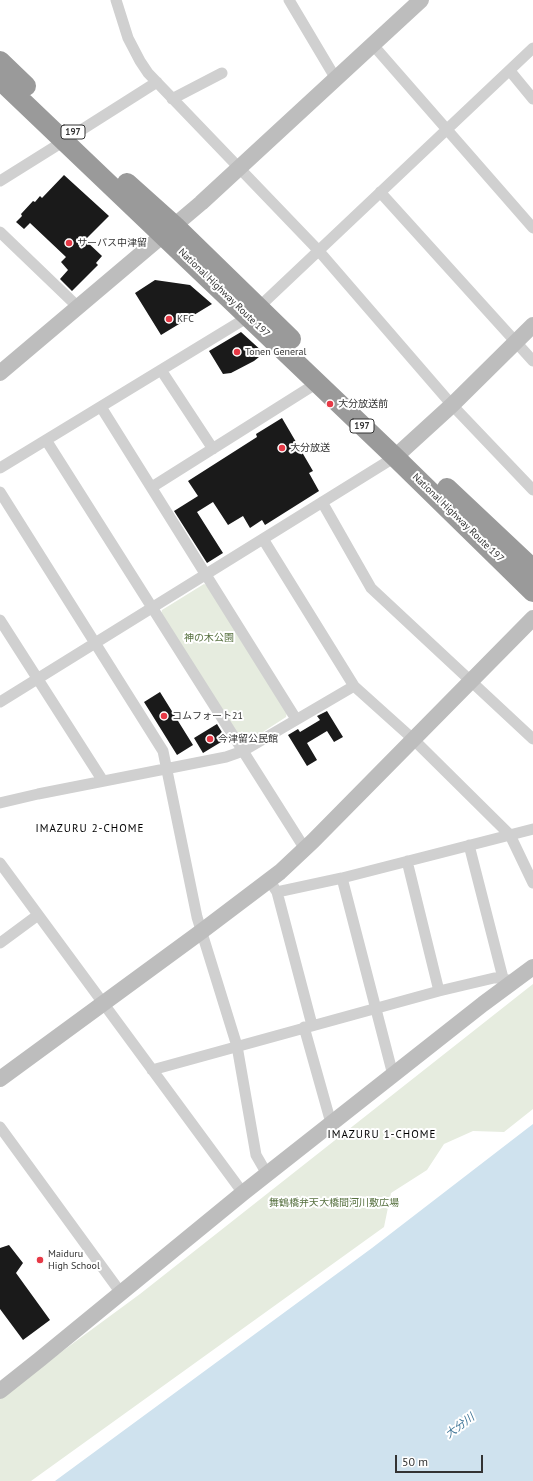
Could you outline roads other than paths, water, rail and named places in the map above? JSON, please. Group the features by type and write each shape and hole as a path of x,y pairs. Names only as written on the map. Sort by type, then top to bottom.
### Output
{"highway":[{"name":"National Highway Route 197","path":"0,61 70,137"},
{"name":"National Highway Route 197","path":"0,80 70,137 169,230 253,312 317,383 401,453 533,569"},
{"name":"National Highway Route 197","path":"253,312 313,361 533,592"}],"street":[{"path":"116,0 131,44 146,70 172,99 318,250 452,404 533,490"},
{"path":"289,0 336,78"},
{"path":"0,373 239,169 421,0"},
{"path":"373,45 533,228"},
{"path":"0,468 162,370 253,312 533,48"},
{"path":"510,71 533,99"},
{"path":"172,99 222,73"},
{"path":"0,181 157,82"},
{"path":"380,192 515,343 533,361"},
{"path":"0,232 78,307"},
{"path":"0,702 401,453 533,325"},
{"path":"162,370 213,449"},
{"path":"152,487 317,383"},
{"path":"101,407 296,719"},
{"path":"46,440 305,849"},
{"path":"0,492 163,752 197,917 237,1046 256,1155 267,1174"},
{"path":"322,502 371,588 470,682 533,739"},
{"path":"263,539 354,686 413,739 510,835 533,883"},
{"path":"0,1079 202,931 273,886 305,849 533,618"},
{"path":"0,620 103,781"},
{"path":"0,803 226,757 243,752 296,719 354,686"},
{"path":"273,886 342,878 533,829"},
{"path":"469,845 507,980"},
{"path":"407,861 440,991"},
{"path":"0,863 243,1193"},
{"path":"342,878 393,1075"},
{"path":"273,886 331,1123"},
{"path":"0,943 38,915"},
{"path":"0,1390 39,1360 243,1193 393,1075 507,980 533,967"},
{"path":"152,1070 440,991 494,978 507,980"},
{"path":"0,1127 121,1292"}],"water":[{"name":"大分川","path":"533,1124 533,1481 55,1481 372,1248"}],"place":[{"name":"サーパス中津留","path":"69,243"},
{"name":"KFC","path":"169,319"},
{"name":"Tonen General","path":"237,352"},
{"name":"大分放送前","path":"330,404"},
{"name":"大分放送","path":"282,448"},
{"name":"コムフォート21","path":"164,716"},
{"name":"今津留公民館","path":"210,739"},
{"name":"Maiduru High School","path":"40,1260"}],"district":[{"name":"IMAZURU 2-CHOME","path":"90,829"},
{"name":"IMAZURU 1-CHOME","path":"382,1135"}],"park label":[{"name":"神の木公園","path":"209,638"},
{"name":"舞鶴橋弁天大橋間河川敷広場","path":"334,1203"}]}
